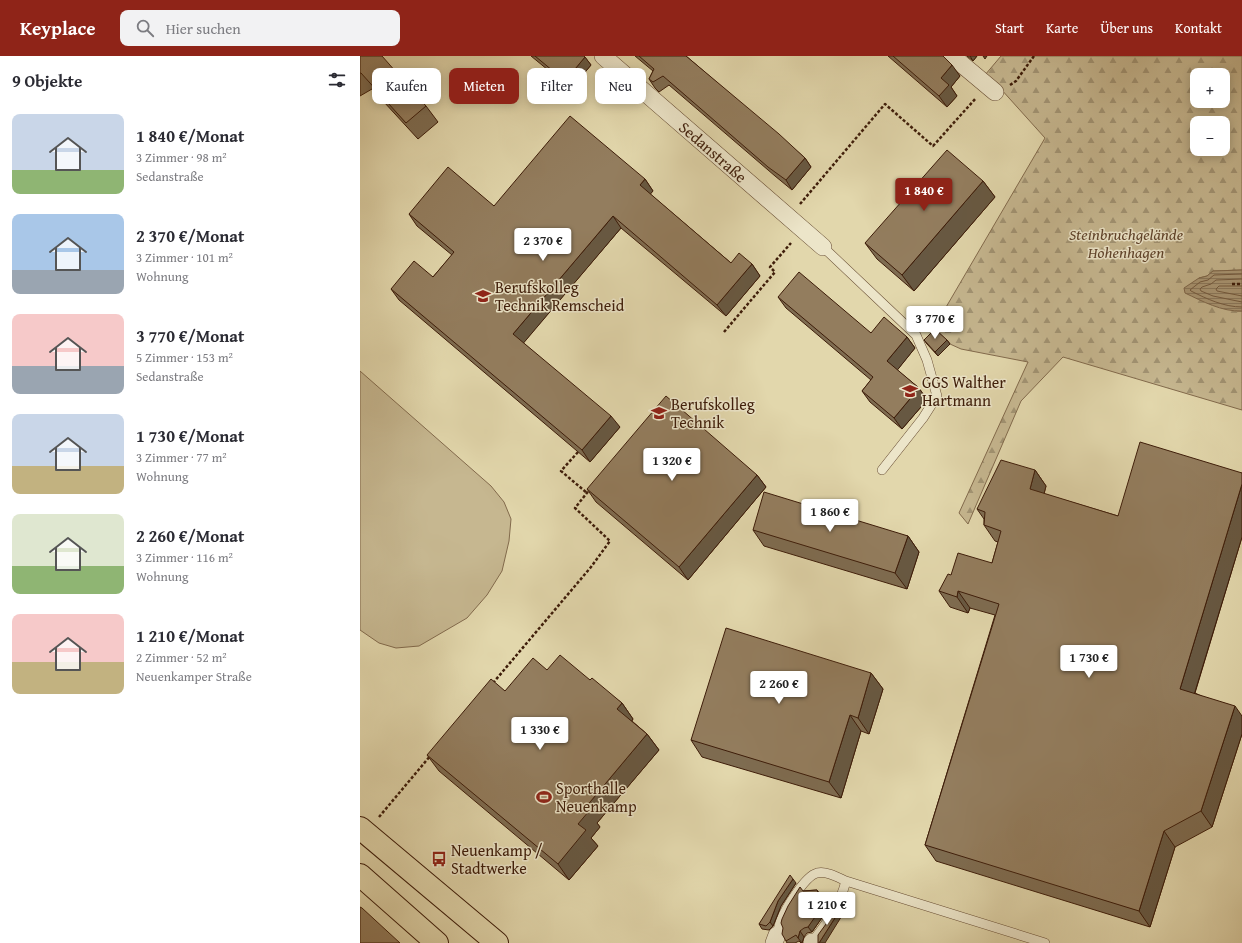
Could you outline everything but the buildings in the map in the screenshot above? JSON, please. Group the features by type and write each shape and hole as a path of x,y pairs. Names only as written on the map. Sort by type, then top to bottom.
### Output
{"main road":[{"path":"369,823 497,943"},
{"path":"360,875 436,943"}],"street":[{"name":"Sedanstraße","path":"603,56 823,247"},
{"path":"952,56 991,89"}],"lane":[{"path":"823,247 916,335 927,360 934,382 937,396 923,418 882,470"},
{"path":"775,939 781,920 795,895 806,880 816,873 828,873 846,881 1045,943"},
{"path":"812,943 834,912 842,895 846,881"}],"path":[{"path":"789,217 885,104 933,146 991,89 1007,88 1016,81 1034,56"},
{"path":"724,332 775,272 770,267 792,243"},
{"path":"1232,284 1242,284"},
{"path":"578,452 561,472 587,493"},
{"path":"492,683 591,567 610,541 575,508 591,487"},
{"path":"369,823 432,754"}],"green space":[{"name":"Steinbruchgelände Hohenhagen","path":"1001,56 1242,56 1242,270 1213,271 1207,276 1199,278 1237,311 1242,311 1242,410 1063,357 1021,401 968,524 959,513 1028,362 961,349 950,344 938,333 935,326 1045,138 1000,88 985,75"},
{"path":"360,371 491,486 504,502 511,519 509,541 502,571 487,595 467,618 419,646 396,648 379,643 360,630"}],"water":[{"path":"1242,270 1242,311 1220,308 1185,293 1184,288 1199,278 1207,276 1213,271"}],"place":[{"name":"Berufskolleg Technik Remscheid","path":"483,296"},
{"name":"GGS Walther Hartmann","path":"910,391"},
{"name":"Berufskolleg Technik","path":"659,413"},
{"name":"Sporthalle Neuenkamp","path":"544,797"},
{"name":"Neuenkamp / Stadtwerke","path":"439,859"}]}
